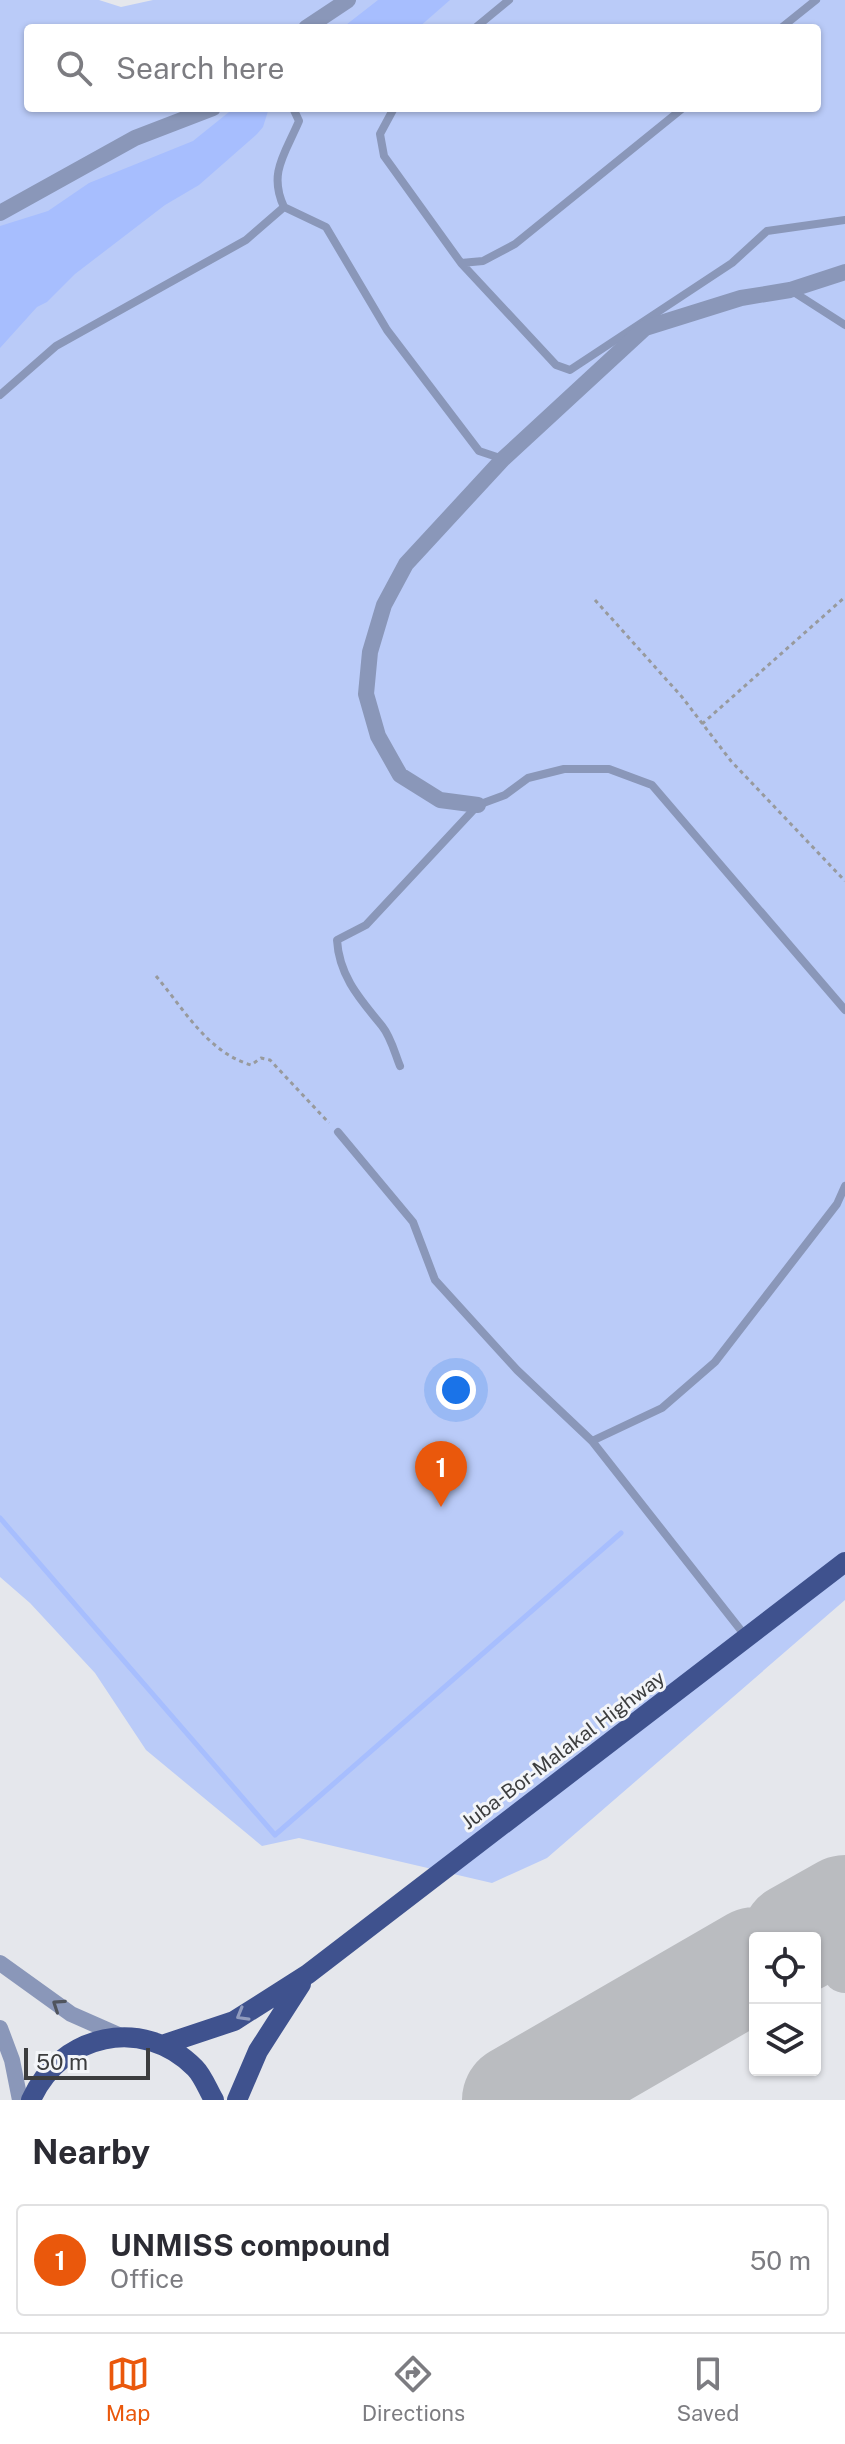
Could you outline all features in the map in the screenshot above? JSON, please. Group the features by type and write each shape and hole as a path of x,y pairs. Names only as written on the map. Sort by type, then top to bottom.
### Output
{"main road":[{"name":"Juba-Bor-Malakal Highway","path":"162,2045 234,2021 308,1974 845,1562"},
{"name":"Juba-Bor-Malakal Highway","path":"237,2100 258,2051 308,1974"},
{"path":"31,2100 42,2076 77,2047 121,2036 162,2045 195,2069 214,2100"}],"street":[{"path":"312,24 348,0"},
{"path":"0,213 135,138 203,112"},
{"path":"478,805 440,800 400,775 378,736 366,694 370,652 384,605 406,564 503,459 645,328 741,298 790,290 845,272"},
{"path":"0,1963 71,2014 121,2036"},
{"path":"0,2028 12,2060 20,2100"}],"lane":[{"path":"480,24 509,0"},
{"path":"786,24 816,0"},
{"path":"295,112 299,121 283,153 275,188 284,207 326,227 387,330 479,451 503,459"},
{"path":"392,112 380,134 384,156 461,263 556,365 570,370 732,263 767,231 845,220"},
{"path":"461,263 483,261 515,244 678,112"},
{"path":"0,395 56,346 246,240 284,207"},
{"path":"790,290 845,325"},
{"path":"400,1066 384,1028 365,1008 338,963 337,940 366,925 478,805 505,795 528,778 564,769 609,769 652,785 845,1010"},
{"path":"338,1132 413,1222 435,1280 517,1370 592,1441 747,1639"},
{"path":"592,1441 662,1408 715,1362 837,1204 845,1186"}],"path":[{"path":"702,724 845,597"},
{"path":"595,600 731,761 845,881"},
{"path":"156,976 200,1033 218,1048 251,1065 261,1058 270,1060 338,1132"}],"shaded area":[{"path":"0,0 99,0 121,7 153,0 845,0 845,1600 547,1858 492,1883 299,1838 262,1846 146,1750 95,1673 30,1603 0,1577"},
{"path":"378,0 450,0 423,24 347,24"},
{"path":"229,112 268,112 257,134 199,185 165,205 75,274 47,302 37,307 0,348 0,226 48,211 89,183 193,141"}],"waterway":[{"path":"0,1518 275,1835 621,1533"}],"taxiway":[{"path":"822,1924 845,1970"}],"runway":[{"path":"808,1932 845,1911"},
{"path":"518,2100 749,1966"}],"place":[{"name":"UNMISS compound","path":"441,1507"}]}
